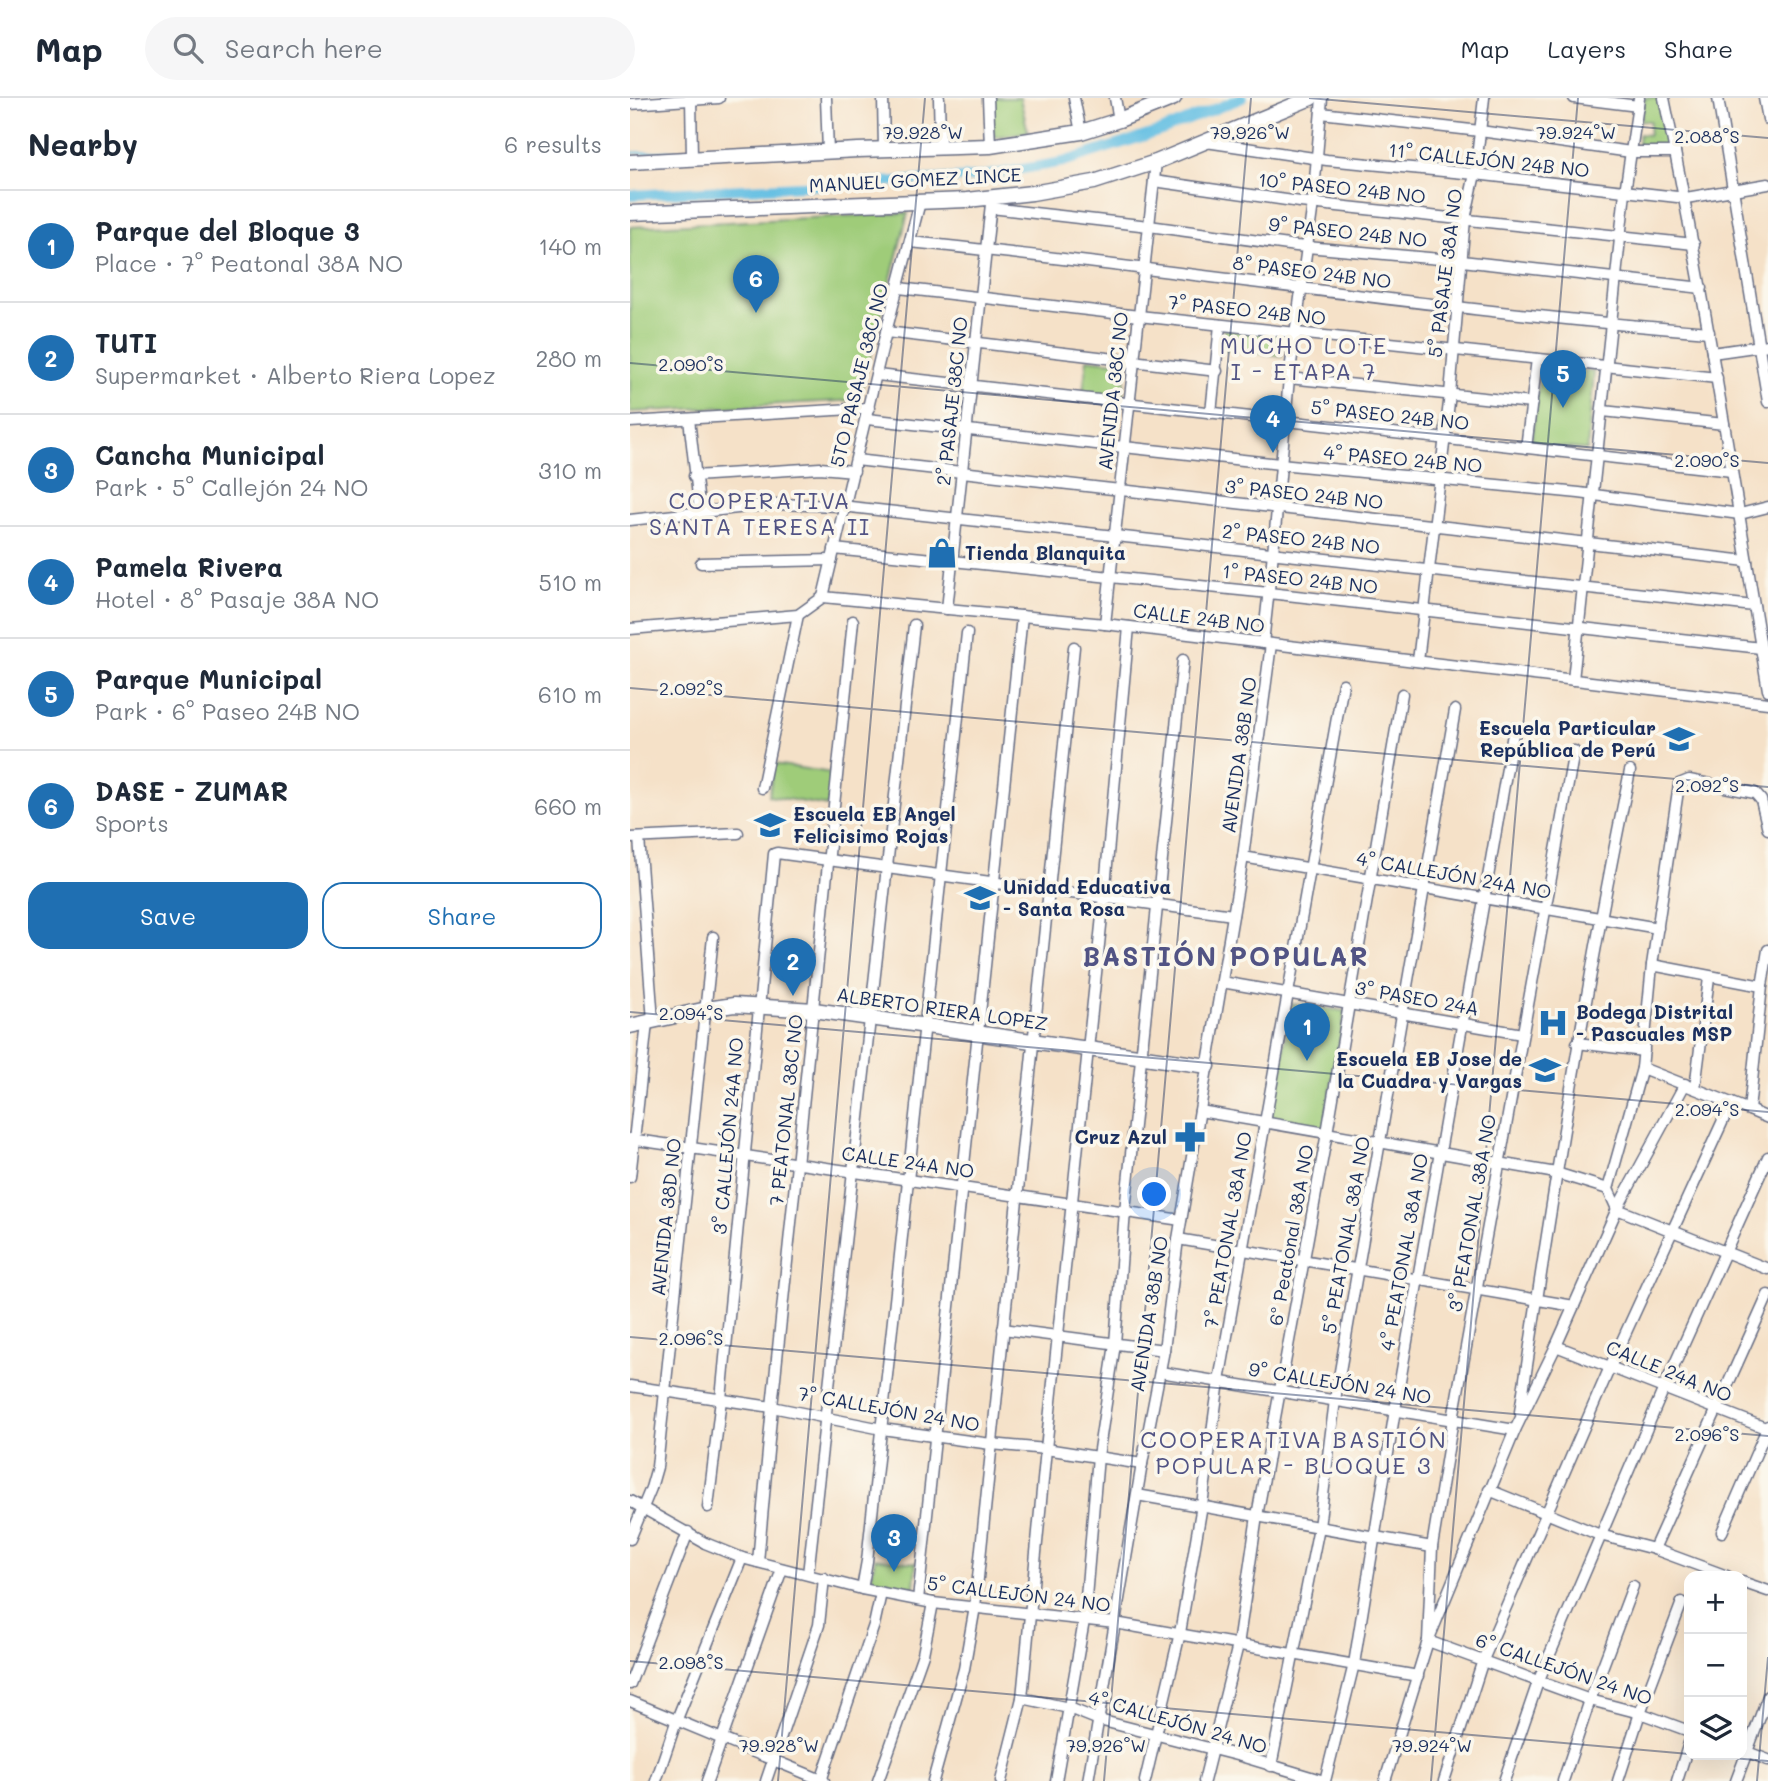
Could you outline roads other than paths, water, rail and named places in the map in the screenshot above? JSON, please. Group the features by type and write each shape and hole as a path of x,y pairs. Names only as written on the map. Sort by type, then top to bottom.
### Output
{"main road":[{"name":"MANUEL GOMEZ LINCE","path":"630,213 920,202 991,203 1094,182 1156,162 1311,98"},
{"name":"MANUEL GOMEZ LINCE","path":"630,162 990,146 1081,132 1119,120 1166,100"},
{"name":"ALBERTO RIERA LOPEZ","path":"630,1026 707,1009 758,1005 814,1010 1208,1066"}],"street":[{"path":"630,104 719,98"},
{"path":"826,98 828,152"},
{"path":"883,98 884,149"},
{"path":"939,98 940,139"},
{"path":"988,98 990,146"},
{"path":"1074,98 1081,132"},
{"path":"1115,98 1119,120"},
{"name":"AVENIDA 38B NO","path":"1088,1781 1164,1350 1181,1220 1243,857 1267,644 1280,464 1300,287 1313,203 1322,98"},
{"name":"5° PASAJE 38A NO","path":"1418,662 1450,394 1465,219 1475,174 1484,98"},
{"path":"1573,680 1625,192 1639,102 1574,98"},
{"path":"1664,98 1702,288 1761,648 1766,663 1768,690"},
{"path":"1718,98 1764,346 1768,402"},
{"path":"1765,98 1768,119"},
{"path":"691,99 692,158"},
{"path":"1321,113 1631,152 1675,152"},
{"name":"11° CALLEJÓN 24B NO","path":"1206,142 1316,159 1686,198 1768,184"},
{"name":"AVENIDA 38C NO","path":"1105,624 1156,162"},
{"name":"10° PASEO 24B NO","path":"1154,181 1313,203 1694,244"},
{"name":"5TO PASAJE 38C NO","path":"823,597 886,331 920,202"},
{"name":"9° PASEO 24B NO","path":"991,203 1306,246 1702,288"},
{"name":"2° PASAJE 38C NO","path":"947,609 991,203"},
{"name":"8° PASEO 24B NO","path":"910,242 1458,307 1709,332"},
{"name":"7° PASEO 24B NO","path":"899,288 1717,378"},
{"path":"1211,413 1220,325"},
{"path":"886,331 1217,371"},
{"path":"1713,353 1764,346"},
{"path":"1526,448 1537,359"},
{"name":"5° PASEO 24B NO","path":"877,375 1732,471"},
{"path":"1289,378 1532,403"},
{"path":"1603,411 1724,424"},
{"name":"4° PASEO 24B NO","path":"630,422 868,414 967,430 1593,495 1740,514 1768,507"},
{"path":"689,419 700,513"},
{"name":"3° PASEO 24B NO","path":"694,476 855,466 962,472 1747,561"},
{"name":"2° PASEO 24B NO","path":"630,520 774,504 845,506 1754,606"},
{"name":"1° PASEO 24B NO","path":"701,564 833,555 952,561 1761,648"},
{"path":"630,629 798,615 823,597"},
{"name":"CALLE 24B NO","path":"823,597 1105,624 1768,703"},
{"path":"762,788 798,615"},
{"path":"918,1600 1022,616"},
{"name":"7 PEATONAL 38C NO","path":"758,1562 853,621"},
{"path":"808,1574 914,625"},
{"path":"1001,1781 1022,1698 1129,627"},
{"path":"862,1589 967,633"},
{"path":"933,1781 964,1669 975,1607 1074,647"},
{"path":"1056,1781 1084,1621 1098,1456 1115,1344 1125,1211 1183,660"},
{"name":"7° PEATONAL 38A NO","path":"1145,1781 1180,1633 1202,1505 1219,1381 1343,684"},
{"name":"6º Peatonal 38A NO","path":"1204,1781 1238,1645 1257,1516 1327,1133 1402,694"},
{"name":"5° PEATONAL 38A NO","path":"1271,1766 1319,1527 1335,1400 1455,710"},
{"name":"4° PEATONAL 38A NO","path":"1324,1781 1353,1664 1417,1279 1514,728"},
{"name":"3° PEATONAL 38A NO","path":"1428,1640 1432,1547 1452,1419 1574,751"},
{"path":"1516,1428 1577,1043 1599,918 1630,771"},
{"path":"1768,829 1759,795 1689,780 1679,784 1652,965 1642,1068 1608,1189 1617,1209 1768,1269"},
{"path":"630,1177 632,1139 650,1022 635,838 738,832"},
{"name":"3° CALLEJÓN 24A NO","path":"708,1507 721,1399 772,857 777,853 1233,915"},
{"name":"4° CALLEJÓN 24A NO","path":"1243,857 1658,928"},
{"name":"AVENIDA 38D NO","path":"630,1539 657,1467 713,936"},
{"path":"1749,1110 1768,950"},
{"path":"1652,965 1762,986"},
{"path":"1690,1086 1709,978"},
{"name":"3° PASEO 24A","path":"1222,982 1522,1034"},
{"path":"1577,1043 1644,1051"},
{"path":"1642,1068 1768,1118"},
{"name":"3° PEATONAL 38A NO","path":"1385,1781 1428,1640 1516,1428 1617,1209 1690,1086"},
{"path":"1444,1781 1483,1660 1610,1367 1731,1104"},
{"path":"1200,1111 1556,1172 1608,1189"},
{"name":"CALLE 24A NO","path":"632,1139 1181,1220"},
{"path":"1504,1781 1538,1682 1600,1535 1768,1157"},
{"path":"1178,1239 1574,1306"},
{"path":"1654,1549 1768,1295"},
{"path":"1003,1329 1164,1350"},
{"name":"CALLE 24A NO","path":"1556,1346 1768,1428"},
{"name":"9° CALLEJÓN 24 NO","path":"1160,1372 1516,1428"},
{"name":"7° CALLEJÓN 24 NO","path":"630,1386 772,1407 881,1429 1046,1449 1142,1464"},
{"path":"1722,1532 1768,1428"},
{"path":"1489,1490 1600,1535 1654,1549 1713,1571"},
{"path":"1137,1495 1432,1547"},
{"name":"5° CALLEJÓN 24 NO","path":"630,1501 705,1543 742,1558 862,1589 933,1603 1180,1633 1418,1676"},
{"path":"630,1684 688,1532"},
{"path":"656,1781 677,1720 742,1558"},
{"path":"707,1781 782,1569"},
{"path":"766,1781 819,1625 824,1578"},
{"path":"1747,1584 1768,1591"},
{"path":"1563,1781 1633,1586"},
{"path":"630,1701 722,1737 822,1781 874,1625 881,1592"},
{"path":"1618,1781 1640,1713 1682,1602"},
{"path":"878,1781 923,1654 933,1603"},
{"name":"6° CALLEJÓN 24 NO","path":"1428,1640 1538,1682 1684,1729"},
{"path":"1747,1744 1768,1696"},
{"name":"4° CALLEJÓN 24 NO","path":"1022,1698 1069,1708 1099,1720 1324,1781"},
{"path":"1747,1752 1768,1760"},
{"path":"1676,1781 1684,1758"},
{"path":"1736,1781 1742,1760"}],"waterway":[{"path":"630,195 976,177 1063,162 1161,131 1242,98"},
{"path":"630,153 676,151"}],"place":[{"name":"DASE - ZUMAR","path":"756,313"},
{"name":"Parque Municipal","path":"1563,408"},
{"name":"Pamela Rivera","path":"1273,453"},
{"name":"Tienda Blanquita","path":"942,553"},
{"name":"Escuela Particular República de Perú","path":"1679,739"},
{"name":"Escuela EB Angel Felicisimo Rojas","path":"770,825"},
{"name":"Unidad Educativa - Santa Rosa","path":"980,898"},
{"name":"TUTI","path":"793,996"},
{"name":"Bodega Distrital - Pascuales MSP","path":"1553,1023"},
{"name":"Parque del Bloque 3","path":"1307,1061"},
{"name":"Escuela EB Jose de la Cuadra y Vargas","path":"1545,1070"},
{"name":"Cruz Azul","path":"1190,1137"},
{"name":"Cancha Municipal","path":"894,1572"}],"district":[{"name":"MUCHO LOTE I - ETAPA 7","path":"1304,359"},
{"name":"COOPERATIVA SANTA TERESA II","path":"760,514"},
{"name":"BASTIÓN POPULAR","path":"1226,957"},
{"name":"COOPERATIVA BASTIÓN POPULAR - BLOQUE 3","path":"1294,1453"}]}
